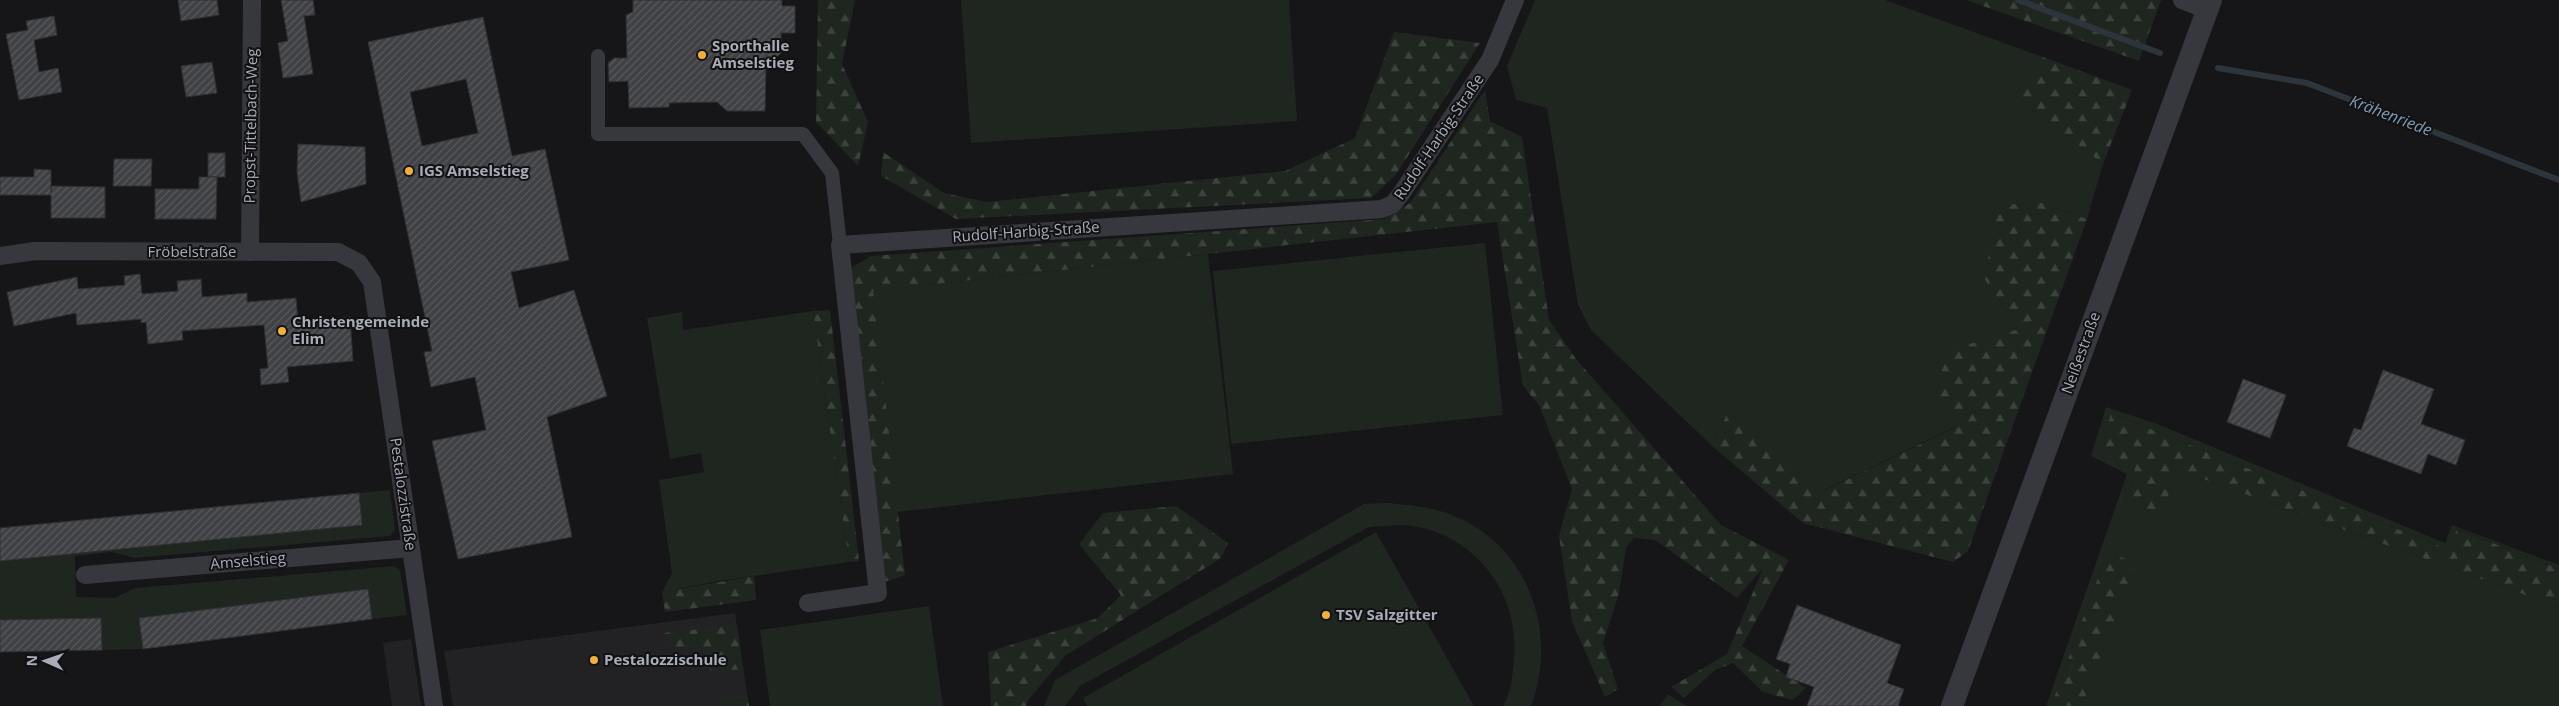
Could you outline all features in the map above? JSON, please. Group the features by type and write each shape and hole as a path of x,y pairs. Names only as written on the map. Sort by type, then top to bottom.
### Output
{"street":[{"name":"Propst-Tittelbach-Weg","path":"250,252 252,0"},
{"name":"Rudolf-Harbig-Straße","path":"840,244 1382,209 1393,204 1401,194 1490,60 1515,0"},
{"path":"2182,0 2209,5"},
{"name":"Neißestraße","path":"1952,706 2209,5"},
{"path":"598,56 598,134 803,134 832,173 878,593 808,603"},
{"name":"Fröbelstraße","path":"0,256 35,251 338,252 359,263 372,282"},
{"name":"Pestalozzistraße","path":"372,282 434,706"},
{"name":"Amselstieg","path":"85,575 411,548"}],"shaded area":[{"name":"Pestalozzischule","path":"735,613 749,706 453,706 444,651"},
{"path":"411,639 421,706 392,706 383,643"}],"green space":[{"path":"818,0 855,0 842,64 868,122 858,166 816,122"},
{"path":"961,0 1289,0 1297,121 971,143"},
{"path":"1535,0 1885,0 2043,57 2015,95 2103,164 2087,219 2041,203 1985,280 2019,329 1935,388 1957,426 1822,491 1728,412 1712,446 1591,330 1578,305 1547,108 1516,100 1507,66"},
{"path":"1966,0 2161,0 2139,61"},
{"path":"1394,32 1480,43 1395,176 1371,198 956,219 881,176 883,152 944,193 986,202 1285,171 1355,138"},
{"path":"2043,57 2132,90 2103,164 2015,95"},
{"path":"1485,90 1490,121 1522,137 1549,320 1576,359 1721,525 1789,560 1742,646 1806,688 1793,700 1763,692 1733,663 1715,670 1684,698 1671,687 1727,654 1763,568 1737,598 1655,540 1634,538 1626,548 1619,593 1603,643 1618,689 1605,697 1572,621 1559,536 1572,489 1539,405 1523,386 1497,222 873,291 905,575 885,582 849,269 871,256 1385,219 1410,203"},
{"path":"2041,203 2087,219 1968,551 1953,562 1803,523 1712,446 1728,412 1823,491 1956,427 1935,388 1950,350 2019,329 1985,280 1996,205"},
{"path":"1485,243 1503,415 1231,444 1213,271"},
{"path":"1208,254 1233,474 897,512 872,291"},
{"path":"830,310 859,561 849,562 813,311"},
{"path":"813,311 849,562 719,581 662,592 672,573 659,480 704,472 701,453 670,459 647,318 682,312 683,330"},
{"path":"2106,407 2155,423 2445,543 2452,525 2559,565 2559,569 2458,529 2449,550 2111,413 2135,469 2126,503 2177,475 2195,476 2559,607 2559,706 2082,706 2136,563 2107,553 2051,706 2046,706 2127,474 2091,456"},
{"path":"2111,413 2449,550 2457,529 2559,569 2559,607 2195,476 2177,476 2159,516 2126,503 2135,469 2100,453"},
{"path":"390,490 395,530 390,536 134,558 112,552 75,556 76,597 114,598 135,588 394,566 400,570 407,615 372,619 368,589 140,618 143,649 102,650 101,618 0,620 0,561 362,525 359,493"},
{"path":"1388,503 1428,508 1452,515 1478,529 1500,547 1518,569 1530,594 1538,621 1541,649 1539,678 1531,706 1503,706 1510,689 1514,658 1514,635 1510,612 1501,591 1489,572 1474,555 1456,542 1435,532 1412,526 1390,525 1369,527 1080,686 1065,706 1044,706 1055,680 1364,504"},
{"path":"1176,506 1228,543 1221,558 1065,656 1029,699 1026,706 991,706 988,652 1098,618 1121,595 1079,544 1103,513"},
{"name":"TSV Salzgitter","path":"1376,532 1474,706 1087,706 1083,698"},
{"path":"2107,553 2137,562 2082,706 2051,706"},
{"path":"754,576 756,600 665,612 662,592"},
{"path":"929,606 943,706 770,706 760,630"},
{"path":"737,625 743,669 711,672 702,649 673,647 664,633"},
{"path":"1668,694 1686,706 1660,706"},
{"path":"747,695 749,706 726,706 725,698"}],"building":[{"path":"178,0 217,0 219,15 181,21"},
{"path":"281,0 313,0 315,15 304,16 313,74 283,78 278,43 288,41"},
{"name":"Sporthalle Amselstieg","path":"633,0 782,0 782,6 795,6 795,33 781,33 781,53 766,66 765,111 727,111 717,102 669,103 669,107 629,108 628,81 609,82 608,63 614,58 627,58 626,15 633,12"},
{"path":"54,16 57,35 34,40 39,72 58,68 62,92 19,100 6,34 28,30 26,21"},
{"path":"483,17 512,156 545,149 569,260 511,272 519,308 574,290 607,396 547,417 572,537 458,559 432,441 486,430 475,377 431,387 424,352 432,351 368,42","holes":["466,79 478,133 422,146 410,92"]},
{"path":"212,62 217,93 186,97 181,66"},
{"path":"298,144 365,147 366,184 301,202 297,172"},
{"path":"208,153 225,153 225,177 208,177"},
{"path":"114,159 152,159 151,186 113,186"},
{"path":"34,169 51,170 51,192 52,186 105,187 105,218 51,218 51,195 0,195 0,177 34,177"},
{"path":"199,177 217,177 216,219 155,219 155,189 199,189"},
{"path":"140,274 142,294 178,291 177,281 201,279 202,297 247,293 247,302 296,298 298,322 350,317 353,361 287,367 289,382 261,385 260,369 268,368 264,325 182,331 183,340 148,344 146,322 141,323 141,319 77,325 76,313 14,326 7,292 77,277 78,289 125,285 124,276"},
{"path":"2383,370 2434,389 2421,424 2465,440 2456,465 2428,454 2421,474 2347,446 2354,428 2361,430"},
{"path":"2243,379 2286,395 2270,438 2227,422"},
{"path":"359,493 362,525 0,561 0,528"},
{"path":"368,589 372,619 143,649 139,618"},
{"path":"1797,605 1901,645 1887,683 1904,689 1898,706 1807,706 1814,687 1786,677 1790,664 1776,659"},
{"path":"101,618 102,650 0,652 0,620"}],"waterway":[{"name":"Krähenriede","path":"2018,0 2160,53"},
{"name":"Krähenriede","path":"2218,68 2307,83 2559,180"}],"place":[{"name":"Sporthalle Amselstieg","path":"702,55"},
{"name":"IGS Amselstieg","path":"409,171"},
{"name":"Christengemeinde Elim","path":"282,331"},
{"name":"TSV Salzgitter","path":"1326,615"},
{"name":"Pestalozzischule","path":"594,660"}]}
